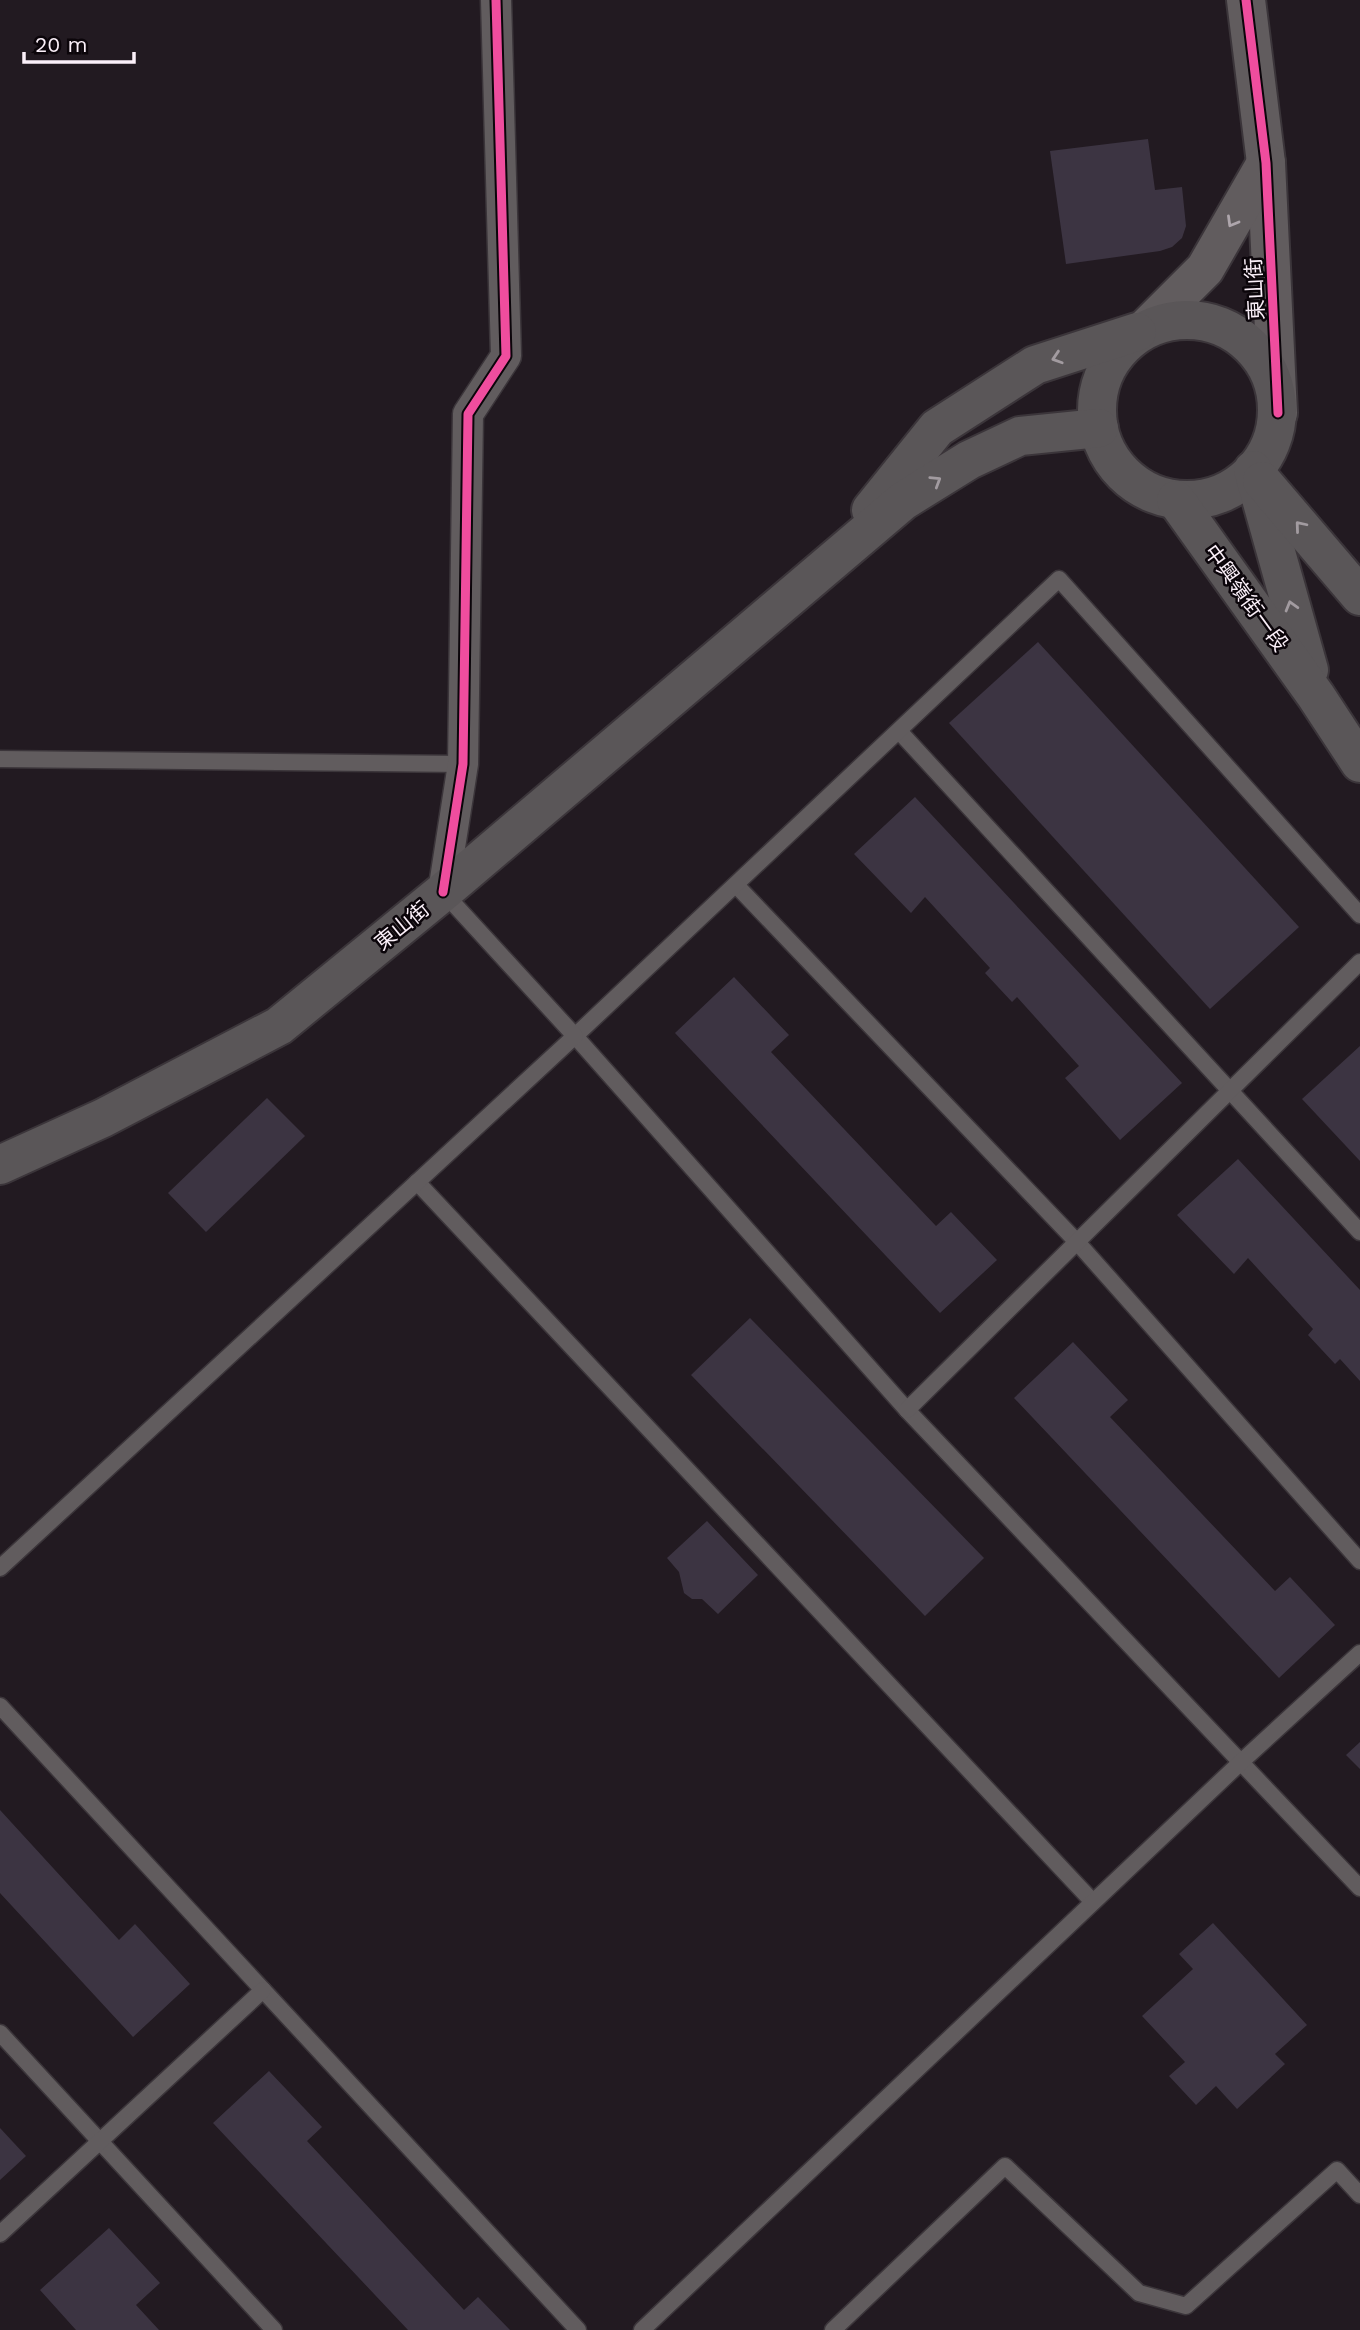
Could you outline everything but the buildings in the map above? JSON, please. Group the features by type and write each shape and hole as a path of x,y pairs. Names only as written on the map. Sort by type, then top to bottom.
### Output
{"main road":[{"path":"1175,320 1207,321 1236,333 1259,354 1274,382 1278,413 1274,437 1247,479 1226,492 1201,500 1176,500 1151,493 1128,478 1110,456 1099,428 1097,399 1105,370 1122,346 1145,329 1175,320"},
{"name":"東山街","path":"825,569 937,428 1035,365 1145,329"},
{"name":"東山街","path":"0,1165 103,1118 279,1026 443,892 904,501 969,460 1020,436 1099,428"},
{"path":"1253,470 1360,596"},
{"name":"中興嶺街一段","path":"1253,470 1316,696"},
{"name":"中興嶺街一段","path":"1176,500 1316,696 1360,763"}],"street":[{"path":"443,892 463,764 467,414 506,356 496,0"},
{"path":"1246,0 1266,163"},
{"name":"東山街","path":"1145,329 1205,270 1266,163"},
{"name":"東山街","path":"1266,163 1278,413"}],"lane":[{"path":"0,1568 576,1037 1059,579 1360,915"},
{"path":"899,731 1360,1232"},
{"path":"0,759 463,764"},
{"path":"736,885 1077,1242 1360,1560"},
{"path":"443,892 576,1037 907,1410 1360,1888"},
{"path":"907,1410 1360,962"},
{"path":"417,1182 1093,1902"},
{"path":"642,2330 1241,1762 1360,1653"},
{"path":"0,1706 578,2330"},
{"path":"0,2234 263,1990"},
{"path":"0,2033 274,2330"},
{"path":"833,2330 1005,2166 1139,2293 1186,2306 1337,2170 1360,2195"}],"cycle path":[{"path":"443,892 463,764 468,414 506,356 496,0"},
{"path":"1246,0 1266,163 1278,413"}]}
